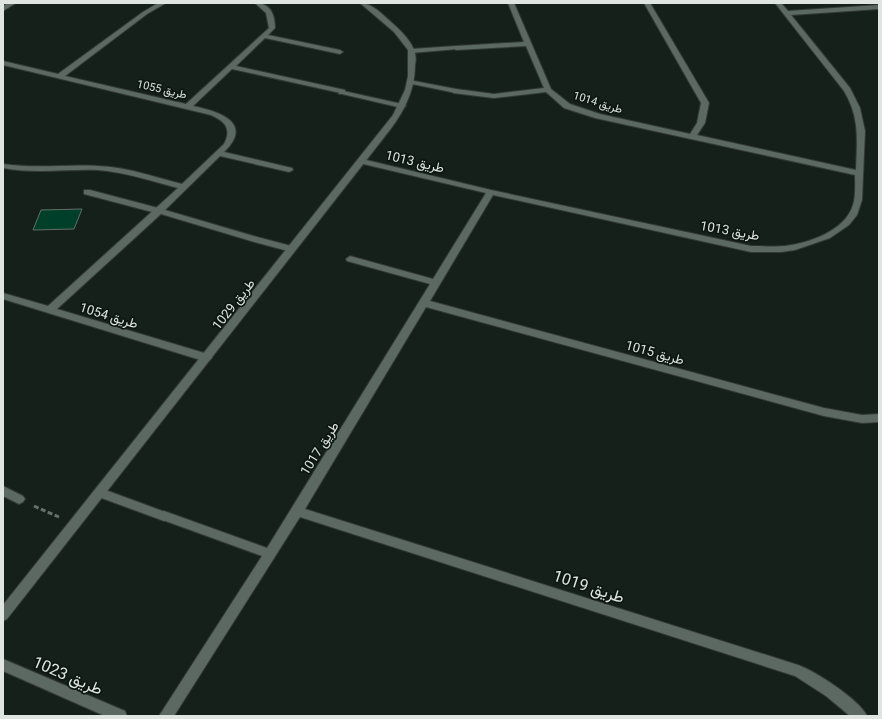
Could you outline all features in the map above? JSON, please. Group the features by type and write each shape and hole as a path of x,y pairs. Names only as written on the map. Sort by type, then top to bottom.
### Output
{"street":[{"path":"3,9 13,3"},
{"path":"60,76 145,12 163,3"},
{"path":"188,106 232,67 272,28 272,16 265,7 258,3"},
{"path":"363,3 404,40 411,51 528,44"},
{"name":"طريق 1014","path":"511,3 548,90 568,106 582,112 859,173"},
{"path":"647,3 705,103 701,124 692,137"},
{"name":"طريق 1013","path":"362,161 490,192 751,249 784,249 809,244 831,234 846,223 856,206 859,173 860,119 856,104 778,3"},
{"path":"786,13 879,7"},
{"path":"264,36 340,52"},
{"name":"طريق 1029","path":"3,615 362,161 402,106 412,82 411,51"},
{"name":"طريق 1055","path":"3,62 214,113 224,117 230,123 233,130 232,137 219,152 158,211 50,310"},
{"path":"232,67 402,106"},
{"path":"412,82 456,91 494,96 548,90"},
{"path":"219,152 289,170"},
{"path":"3,166 27,169 100,168 116,170 183,187"},
{"path":"87,192 292,249"},
{"name":"طريق 1017","path":"166,716 297,511 425,303 490,192"},
{"path":"350,259 437,283"},
{"name":"طريق 1054","path":"3,296 207,358"},
{"name":"طريق 1015","path":"425,303 824,412 850,417 879,418"},
{"path":"3,491 19,499"},
{"path":"100,493 270,554"},
{"name":"طريق 1019","path":"297,511 798,671 824,686 848,704 860,716"},
{"name":"طريق 1023","path":"3,666 120,716"}],"path":[{"path":"19,499 76,524"}],"building":[{"path":"82,209 74,229 33,230 41,210"}]}
